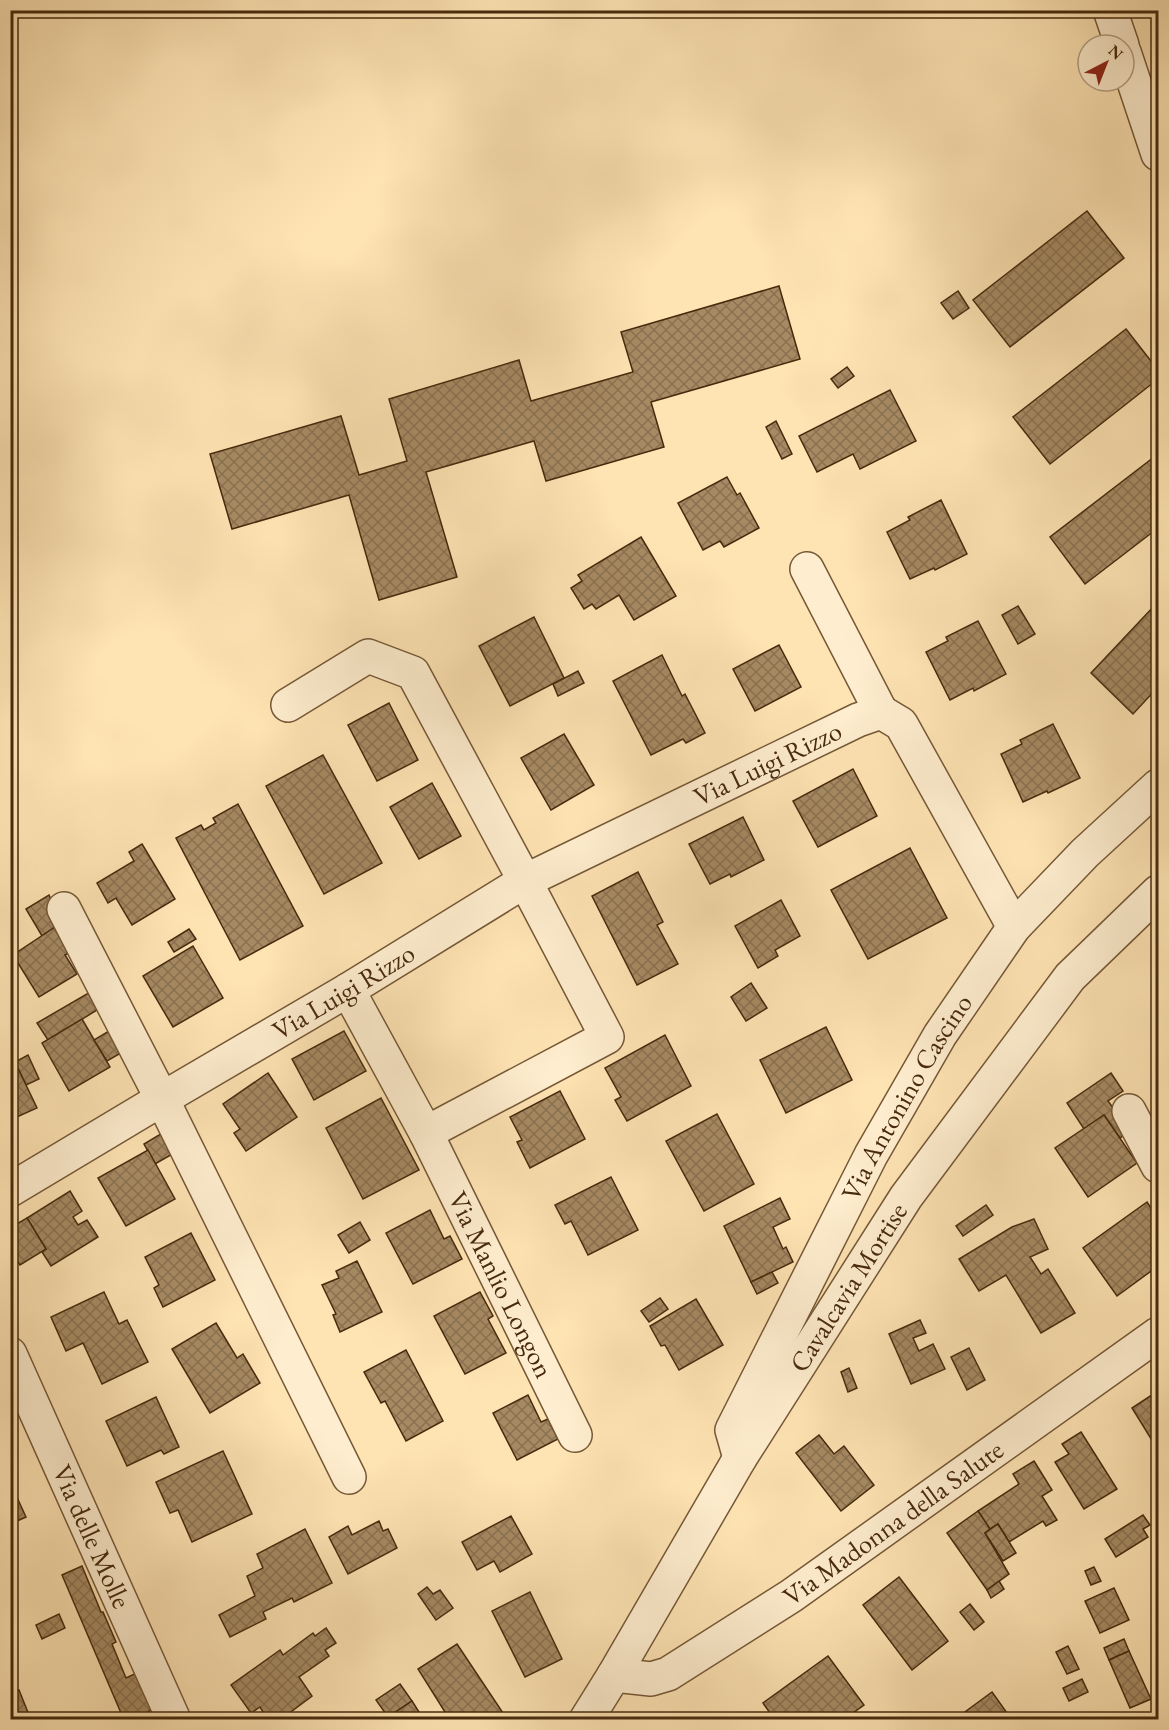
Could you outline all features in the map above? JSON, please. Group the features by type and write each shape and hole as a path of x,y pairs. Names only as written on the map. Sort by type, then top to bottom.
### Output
{"street":[{"path":"1110,10 1118,33"},
{"path":"1136,88 1158,154"},
{"path":"807,569 881,711 901,724 1014,927"},
{"path":"288,705 368,657 413,673 607,1037 426,1133"},
{"name":"Via Luigi Rizzo","path":"10,1190 348,990 525,881 881,711"},
{"name":"Via Antonino Cascino","path":"740,1458 732,1430 871,1155 940,1035 1014,927 1085,853 1158,786"},
{"name":"Cavalcavia Mortise","path":"586,1719 615,1675 740,1458 906,1197 1070,977 1158,892"},
{"path":"64,909 162,1098 349,1477"},
{"name":"Via Manlio Longon","path":"348,990 426,1133 575,1435"},
{"path":"1129,1111 1158,1166"},
{"name":"Via Madonna della Salute","path":"615,1675 651,1679 668,1674 791,1596 1158,1334"},
{"name":"Via delle Molle","path":"10,1354 174,1719"}],"building":[{"path":"1087,211 1124,258 1010,347 973,300"},
{"path":"779,286 800,359 651,402 664,447 546,481 534,441 426,472 457,577 379,600 349,495 232,529 210,454 341,416 359,475 407,461 389,399 519,360 531,401 633,372 621,332"},
{"path":"958,291 969,308 953,319 941,303"},
{"path":"1126,329 1158,370 1158,379 1050,464 1013,417"},
{"path":"847,367 854,376 838,388 831,379"},
{"path":"890,390 916,441 860,469 853,454 817,472 799,436"},
{"path":"776,421 792,454 782,459 766,427"},
{"path":"1158,454 1158,528 1085,584 1050,537"},
{"path":"727,477 737,495 740,493 759,528 724,547 720,541 703,550 678,503"},
{"path":"941,500 967,554 910,579 887,532 910,520 908,517"},
{"path":"641,537 676,596 634,620 619,595 596,609 592,604 584,609 571,588 582,581 578,575"},
{"path":"1158,602 1158,687 1133,714 1091,673"},
{"path":"1018,606 1035,634 1018,644 1002,615"},
{"path":"534,617 564,678 510,706 479,646"},
{"path":"978,621 1006,674 974,691 973,688 950,700 926,652 948,641 946,637"},
{"path":"779,645 801,687 755,711 733,669"},
{"path":"662,655 682,696 685,694 705,733 686,743 683,739 651,755 613,681"},
{"path":"578,671 584,683 558,696 553,684"},
{"path":"389,703 418,760 377,781 348,725"},
{"path":"1053,724 1080,778 1023,802 1001,754 1022,744 1020,740"},
{"path":"564,734 594,785 551,810 521,758"},
{"path":"323,755 382,863 324,894 266,786"},
{"path":"853,769 877,816 818,847 793,801"},
{"path":"432,783 461,836 419,859 390,807"},
{"path":"238,804 303,926 240,960 176,838 201,825 204,830 216,823 213,818"},
{"path":"743,817 764,860 731,877 730,874 710,884 689,844"},
{"path":"142,844 175,899 132,925 116,898 108,903 97,883 134,861 129,852"},
{"path":"910,848 947,918 868,959 831,890"},
{"path":"638,872 663,922 657,925 678,964 637,985 592,896"},
{"path":"49,895 61,923 42,936 26,909"},
{"path":"781,900 800,936 775,950 778,956 758,968 735,926"},
{"path":"55,927 71,952 65,955 77,974 39,997 13,955"},
{"path":"189,929 196,939 174,952 168,942"},
{"path":"193,946 223,998 173,1027 143,976"},
{"path":"751,983 767,1008 746,1021 731,997"},
{"path":"92,991 102,1007 48,1040 37,1023"},
{"path":"82,1019 110,1067 69,1091 42,1043"},
{"path":"826,1027 852,1080 786,1113 760,1060"},
{"path":"114,1028 126,1050 107,1061 94,1040"},
{"path":"344,1031 366,1071 314,1100 292,1059"},
{"path":"665,1035 691,1086 627,1121 615,1100 621,1097 605,1068"},
{"path":"28,1055 39,1079 26,1085 15,1062"},
{"path":"15,1062 37,1108 10,1120 10,1064"},
{"path":"268,1073 297,1117 246,1151 234,1133 240,1129 223,1104"},
{"path":"1111,1073 1123,1091 1108,1101 1130,1131 1120,1138 1104,1115 1084,1129 1067,1103"},
{"path":"560,1091 585,1139 530,1168 517,1142 522,1140 510,1117"},
{"path":"381,1098 419,1170 363,1199 326,1128"},
{"path":"717,1114 754,1184 704,1211 666,1141"},
{"path":"1104,1115 1137,1163 1088,1197 1055,1148"},
{"path":"164,1132 176,1152 155,1164 144,1144"},
{"path":"148,1150 175,1199 126,1226 98,1178"},
{"path":"611,1177 638,1230 588,1255 571,1221 565,1224 555,1205"},
{"path":"70,1191 82,1211 73,1217 78,1225 87,1220 98,1237 51,1266 42,1252 46,1249 27,1218"},
{"path":"780,1198 790,1219 773,1227 783,1249 786,1247 793,1262 751,1282 724,1226"},
{"path":"1147,1202 1158,1219 1158,1266 1117,1296 1083,1248"},
{"path":"986,1205 993,1215 963,1236 956,1226"},
{"path":"430,1210 444,1239 450,1236 462,1259 413,1284 386,1233"},
{"path":"27,1218 46,1249 20,1265 10,1250 10,1228"},
{"path":"1034,1219 1048,1249 1030,1257 1041,1274 1048,1269 1075,1313 1041,1333 1006,1275 979,1291 959,1259 1012,1227"},
{"path":"360,1222 370,1240 349,1253 338,1235"},
{"path":"191,1233 215,1280 163,1307 154,1288 159,1285 145,1257"},
{"path":"357,1261 382,1312 340,1332 333,1315 336,1314 322,1285 339,1278 336,1271"},
{"path":"772,1272 778,1283 757,1294 751,1282"},
{"path":"104,1292 119,1324 127,1320 148,1362 102,1384 83,1343 66,1351 51,1317"},
{"path":"480,1292 493,1316 488,1319 506,1353 465,1374 434,1316"},
{"path":"660,1298 668,1309 649,1322 641,1311"},
{"path":"696,1299 723,1345 679,1370 665,1345 661,1346 650,1326"},
{"path":"920,1320 926,1333 913,1338 919,1351 933,1344 945,1369 911,1384 889,1334"},
{"path":"216,1323 237,1358 243,1354 260,1383 210,1413 172,1349"},
{"path":"969,1348 985,1380 967,1390 951,1357"},
{"path":"406,1350 443,1421 406,1441 385,1401 381,1403 364,1372"},
{"path":"849,1368 857,1388 848,1392 841,1372"},
{"path":"1158,1391 1158,1450 1132,1408"},
{"path":"528,1395 541,1422 548,1419 558,1439 517,1460 493,1413"},
{"path":"156,1397 179,1447 164,1454 161,1450 127,1466 106,1421"},
{"path":"1081,1432 1117,1489 1084,1509 1055,1462 1069,1454 1062,1444"},
{"path":"819,1435 834,1454 844,1446 874,1485 841,1511 796,1453"},
{"path":"223,1451 252,1514 192,1542 178,1510 170,1513 156,1482"},
{"path":"1034,1461 1052,1490 1042,1496 1057,1520 1046,1526 1043,1521 1009,1542 998,1524 990,1529 978,1511 1019,1484 1013,1474"},
{"path":"10,1482 26,1517 10,1524"},
{"path":"978,1511 990,1529 985,1533 1009,1574 987,1590 947,1533"},
{"path":"1143,1515 1150,1525 1143,1529 1148,1537 1116,1557 1105,1539"},
{"path":"511,1516 532,1554 500,1572 494,1561 477,1570 462,1542"},
{"path":"379,1521 383,1531 388,1529 397,1548 348,1574 329,1537 348,1526 352,1535"},
{"path":"998,1524 1016,1553 1003,1561 985,1533"},
{"path":"305,1529 332,1583 294,1602 292,1598 263,1612 266,1619 230,1637 219,1615 255,1596 247,1576 263,1568 257,1554"},
{"path":"82,1566 116,1642 112,1644 126,1678 139,1672 154,1709 129,1720 124,1720 62,1575"},
{"path":"1094,1567 1101,1581 1091,1585 1085,1571"},
{"path":"899,1577 948,1641 912,1670 863,1605"},
{"path":"999,1581 1004,1589 991,1598 987,1590"},
{"path":"427,1587 433,1594 440,1590 453,1608 436,1620 418,1594"},
{"path":"1114,1588 1129,1620 1100,1633 1085,1601"},
{"path":"530,1592 562,1659 525,1677 492,1611"},
{"path":"970,1604 984,1622 974,1630 960,1612"},
{"path":"59,1614 65,1628 42,1639 36,1625"},
{"path":"326,1628 336,1643 325,1650 329,1656 299,1677 312,1696 280,1720 268,1720 260,1707 251,1713 231,1685 280,1650 283,1655 313,1633 315,1636"},
{"path":"1124,1639 1129,1651 1109,1660 1104,1648"},
{"path":"457,1644 507,1719 450,1720 418,1669"},
{"path":"1068,1646 1079,1669 1067,1674 1056,1652"},
{"path":"1129,1651 1151,1699 1130,1708 1109,1660"},
{"path":"828,1656 864,1705 843,1720 775,1720 763,1703"},
{"path":"1082,1679 1088,1692 1069,1701 1063,1688"},
{"path":"400,1684 412,1701 388,1717 376,1700"},
{"path":"19,1690 31,1720 10,1720 10,1693"},
{"path":"992,1692 1012,1720 954,1720"},
{"path":"412,1701 424,1720 385,1720 388,1717"}]}
